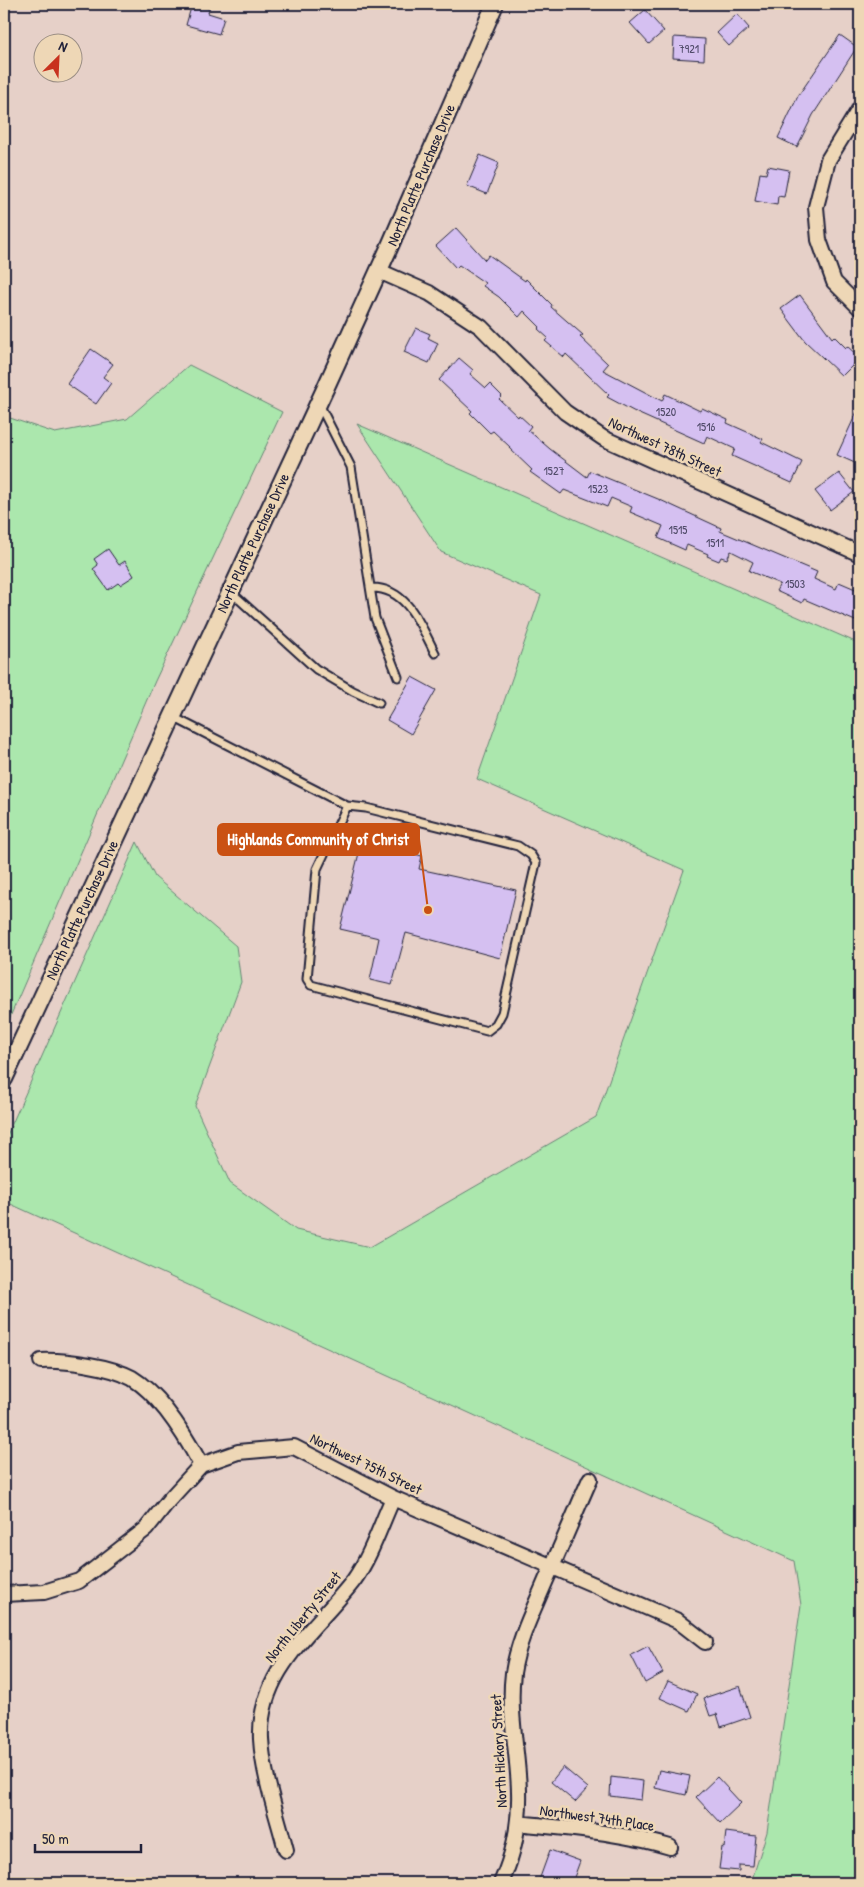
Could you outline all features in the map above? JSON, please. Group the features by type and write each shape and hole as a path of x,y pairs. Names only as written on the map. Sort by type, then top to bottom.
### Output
{"street":[{"name":"North Platte Purchase Drive","path":"4,1079 319,403 496,4"},
{"path":"860,108 828,160 816,207 819,240 834,282 860,308"},
{"name":"Northwest 78th Street","path":"379,271 429,293 481,327 565,412 604,438 860,554"},
{"path":"41,1361 96,1366 132,1378 156,1399 184,1434 201,1465"},
{"name":"Northwest 75th Street","path":"4,1594 44,1592 79,1581 146,1529 201,1465 238,1452 294,1447 393,1498 678,1621 705,1642"},
{"name":"North Hickory Street","path":"501,1883 512,1852 518,1823 519,1791 511,1702 513,1673 520,1642 590,1479"},
{"name":"North Liberty Street","path":"286,1850 261,1739 264,1706 273,1681 283,1663 354,1578 370,1550 393,1498"},
{"name":"Northwest 74th Place","path":"518,1823 624,1835 643,1838 670,1846"}],"lane":[{"path":"319,403 351,467 375,618 398,678"},
{"path":"370,588 382,588 404,600 418,620 435,653"},
{"path":"231,592 316,669 353,691 379,703"},
{"path":"173,716 347,806 366,808 518,846 531,855 536,863 502,1013 496,1024 487,1031 311,985 307,979 317,868 347,806"}],"green space":[{"path":"189,365 282,412 155,681 4,1031 4,416 55,433 127,419"},
{"path":"357,424 860,644 860,1883 751,1883 767,1832 801,1605 794,1561 4,1201 4,1142 137,842 155,877 236,946 241,982 195,1106 230,1183 296,1230 370,1247 596,1117 684,870 477,779 541,595 441,552"}],"building":[{"path":"192,4 210,6 208,13 224,18 219,34 186,25"},
{"path":"645,10 664,31 649,44 630,23"},
{"path":"737,14 749,28 729,46 717,33"},
{"path":"840,35 857,47 813,115 797,147 778,138 798,96"},
{"path":"674,37 705,39 704,60 673,58"},
{"path":"480,155 499,163 487,194 467,186"},
{"path":"768,166 789,170 784,197 778,196 777,205 755,201 760,173 766,174"},
{"path":"456,228 485,260 489,255 525,281 526,279 552,305 551,307 583,335 580,337 608,364 603,370 662,401 665,394 700,411 702,408 728,420 727,423 763,439 761,442 802,462 792,483 732,456 735,449 707,436 704,443 637,413 607,397 609,395 566,354 564,357 545,341 548,338 524,311 519,317 499,297 483,286 485,283 459,265 456,268 436,246"},
{"path":"800,295 832,338 834,336 860,358 842,376 805,341 781,309"},
{"path":"416,328 430,334 428,338 438,343 429,363 404,352"},
{"path":"91,349 113,364 103,377 111,383 96,404 67,384"},
{"path":"459,358 473,370 470,374 486,388 490,384 502,396 499,399 518,417 519,415 531,426 528,430 587,477 590,471 658,499 721,528 720,531 817,572 814,579 836,589 839,582 860,591 860,623 804,599 802,603 776,591 780,584 749,571 753,562 731,551 727,559 721,557 719,561 687,545 685,550 658,538 663,526 630,512 632,507 611,498 607,507 564,490 561,494 530,472 532,470 510,447 493,431 490,433 470,413 472,411 439,380"},
{"path":"860,405 860,457 857,464 837,455"},
{"path":"839,473 854,492 830,510 815,491"},
{"path":"108,549 119,565 125,561 134,576 108,590 93,569 98,565 94,559"},
{"path":"412,677 436,690 411,734 387,720"},
{"path":"362,841 422,856 419,869 516,890 500,958 406,933 392,985 370,980 379,938 340,929"},
{"path":"648,1646 663,1673 645,1683 631,1655"},
{"path":"668,1681 697,1694 689,1711 660,1698"},
{"path":"740,1686 750,1717 721,1727 717,1714 710,1716 704,1698"},
{"path":"563,1767 588,1788 575,1802 551,1782"},
{"path":"659,1770 690,1776 686,1795 655,1788"},
{"path":"611,1777 643,1781 641,1800 610,1796"},
{"path":"717,1777 741,1803 720,1823 696,1797"},
{"path":"726,1832 756,1836 753,1866 739,1865 739,1871 719,1869"},
{"path":"550,1850 580,1861 572,1883 538,1883"}],"place":[{"name":"Highlands Community of Christ","path":"428,910"}]}
